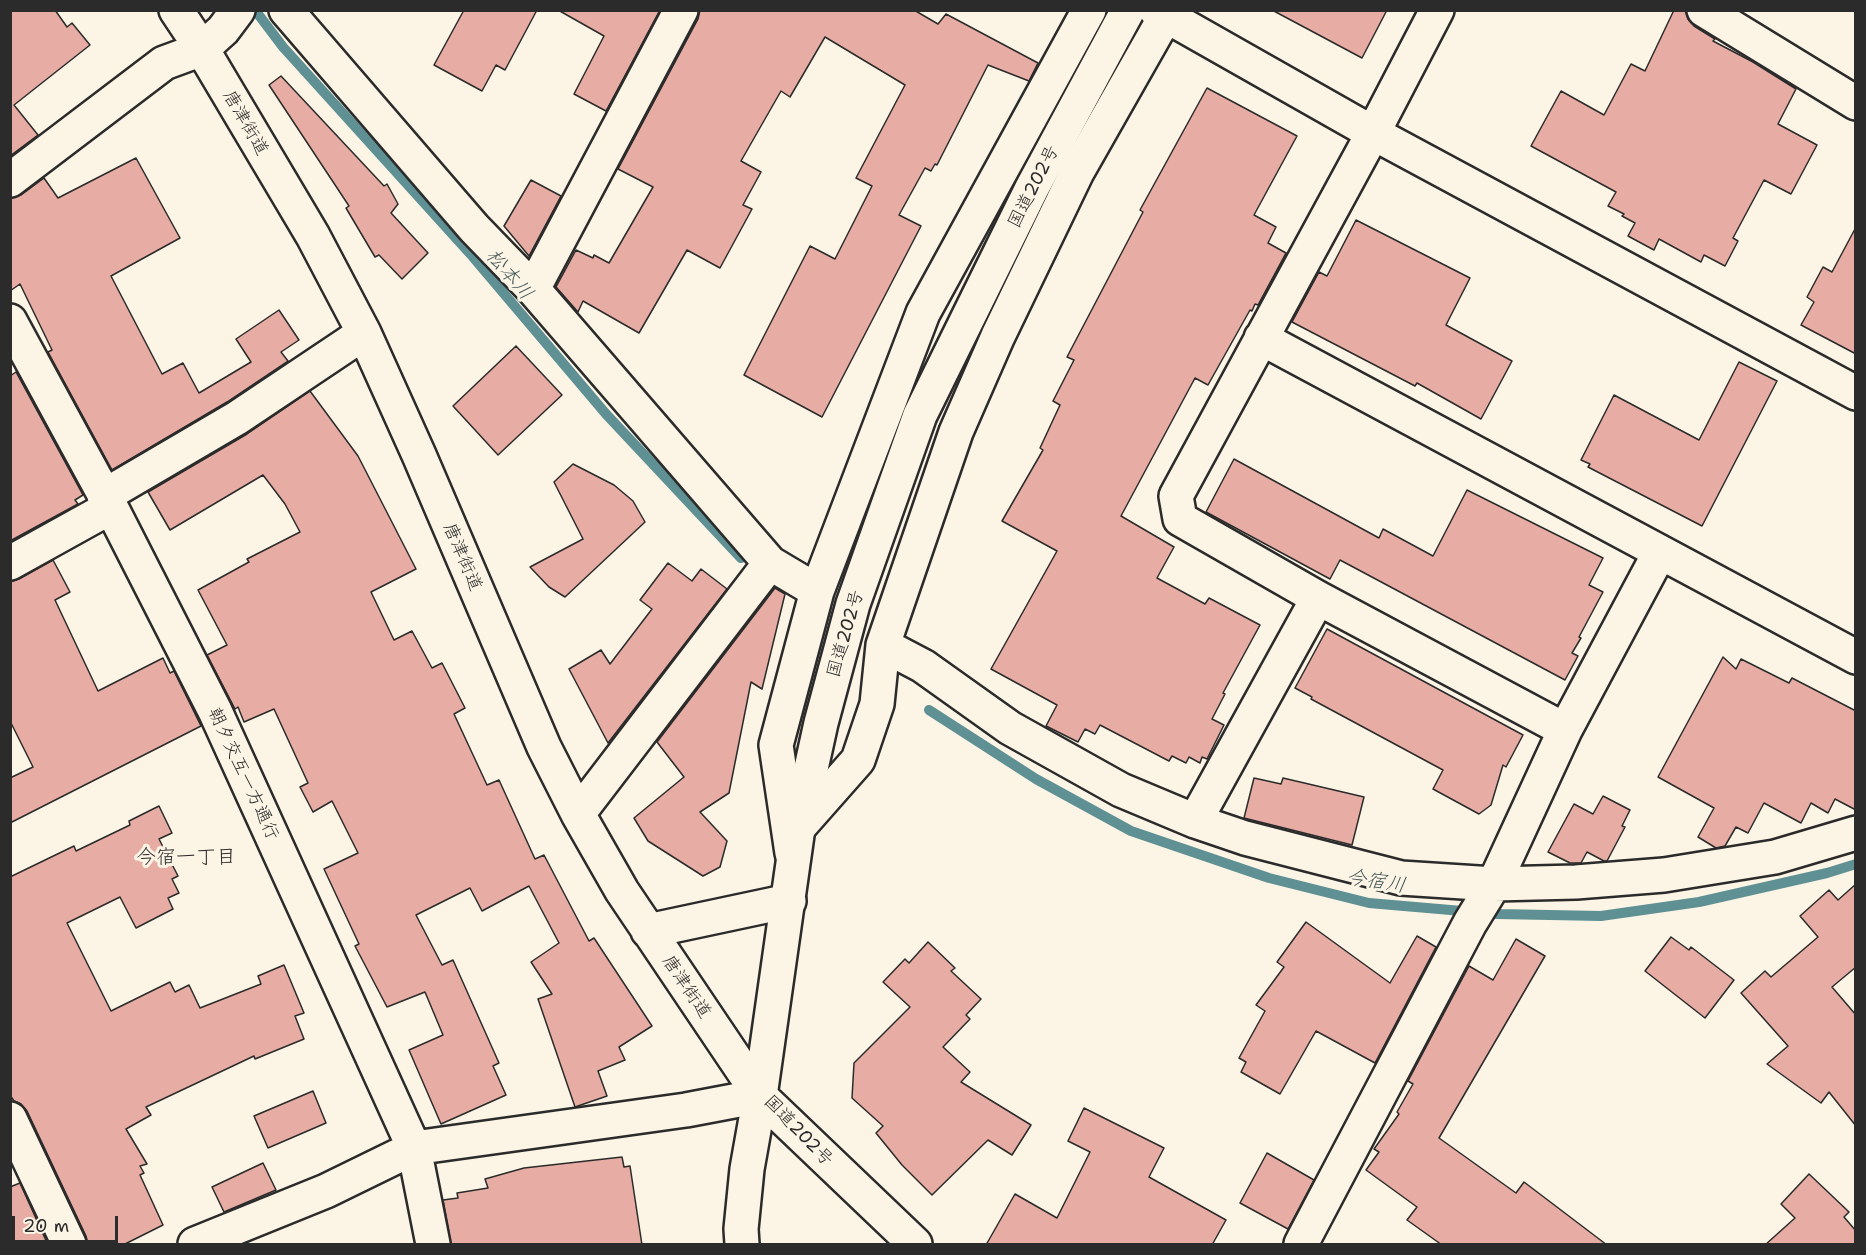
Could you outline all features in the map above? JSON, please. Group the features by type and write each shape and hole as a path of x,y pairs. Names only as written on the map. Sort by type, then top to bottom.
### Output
{"main road":[{"name":"唐津街道","path":"176,10 221,30 313,236 364,333 544,747 578,814 622,891 760,1096"},
{"path":"286,10 474,228 534,289 771,563 817,591"},
{"path":"534,289 681,10"},
{"path":"794,864 776,745 817,591 923,313 1089,10"},
{"name":"国道202号","path":"915,1245 760,1096 798,828 821,723 853,604 920,415 1032,188 1128,10"},
{"path":"1437,10 1373,133 1176,496 1180,519 1318,598 1565,730"},
{"path":"1704,10 1856,103"},
{"path":"798,828 858,760 877,705 883,645 956,432 998,336 1077,172 1164,12 1373,133 1856,393"},
{"path":"10,180 164,63 221,30"},
{"name":"朝夕交互一方通行","path":"10,321 215,711 414,1148 433,1245"},
{"path":"10,562 237,418 364,333"},
{"path":"1261,338 1856,657"},
{"path":"1301,1245 1470,923 1494,884 1565,730 1660,552"},
{"path":"578,814 771,563"},
{"path":"1195,821 1318,598"},
{"path":"883,645 922,666 1020,734 1121,790 1195,821 1245,838 1401,878 1494,884 1576,882 1664,875 1775,857 1856,833"},
{"path":"648,931 789,901"},
{"path":"198,1244 326,1191 414,1148 686,1110 760,1096 747,1169 741,1229 742,1245"},
{"path":"10,1119 69,1245"}],"building":[{"path":"10,10 55,10 67,27 72,23 90,45 14,105 38,135 10,156"},
{"path":"464,10 537,10 505,70 496,65 482,91 434,65"},
{"path":"558,10 660,10 606,111 574,94 604,36"},
{"path":"700,10 914,10 938,24 946,14 1038,63 1029,81 988,65 937,165 935,164 931,171 925,168 899,215 921,226 822,417 744,375 810,246 835,259 872,186 856,178 905,85 825,37 790,97 781,91 741,161 761,172 743,205 752,209 720,268 687,250 639,333 583,301 578,312 556,287 576,250 593,258 594,255 609,263 653,187 618,169 698,19"},
{"path":"1272,10 1387,10 1362,58"},
{"path":"1674,10 1685,10 1694,26 1715,39 1713,41 1753,62 1796,89 1778,124 1817,145 1791,194 1764,180 1733,238 1738,241 1725,266 1704,255 1701,262 1659,239 1654,250 1628,236 1635,223 1608,206 1616,192 1531,146 1561,91 1604,115 1631,64 1645,71"},
{"path":"281,76 384,186 387,184 398,204 391,213 428,253 402,279 379,255 375,257 346,208 349,206 269,85"},
{"path":"1207,88 1297,136 1254,215 1276,227 1268,243 1286,253 1258,305 1255,304 1252,311 1250,310 1208,385 1195,378 1121,516 1174,547 1157,578 1205,604 1209,598 1260,625 1223,693 1225,694 1212,719 1224,725 1207,759 1202,757 1200,763 1189,757 1186,763 1172,756 1169,761 1100,725 1095,734 1085,729 1078,742 1046,726 1057,705 991,669 1057,551 1002,521 1043,450 1040,448 1060,405 1053,401 1074,360 1067,357 1143,212 1140,210"},
{"path":"136,158 180,238 111,276 162,374 183,363 199,393 251,362 236,339 279,310 299,340 281,352 288,361 227,402 112,470 48,352 52,350 20,284 10,291 10,198 21,195 44,178 58,198"},
{"path":"531,180 561,196 529,256 504,226"},
{"path":"1356,220 1470,278 1446,325 1512,361 1481,419 1417,383 1415,386 1292,322 1319,272 1327,276"},
{"path":"1856,227 1856,354 1801,325 1814,302 1807,297 1823,267 1832,272"},
{"path":"516,346 562,395 498,455 453,406"},
{"path":"1739,362 1777,381 1702,526 1588,467 1590,464 1581,460 1614,395 1699,440"},
{"path":"16,372 83,495 75,500 78,504 10,541 10,376"},
{"path":"310,391 358,456 416,569 371,592 394,640 412,631 432,668 442,663 465,708 454,714 487,785 499,780 535,859 544,855 589,941 594,938 652,1026 619,1047 625,1060 598,1071 607,1096 575,1107 538,999 552,994 531,962 559,943 529,886 482,911 470,888 416,915 442,965 453,960 499,1063 493,1066 506,1095 441,1124 409,1050 443,1035 425,992 387,1007 355,946 359,944 324,869 358,853 332,801 313,812 300,787 308,783 274,709 244,722 238,707 235,709 207,655 227,645 198,590 249,562 247,559 300,532 285,504 263,475 170,530 148,492 247,434"},
{"path":"1234,459 1379,538 1383,529 1433,556 1467,490 1603,558 1589,585 1603,592 1572,653 1578,656 1565,680 1340,560 1330,579 1206,512"},
{"path":"573,464 614,485 633,501 645,522 565,597 549,587 530,567 583,539 554,482"},
{"path":"53,560 70,592 55,600 98,691 163,658 170,673 174,671 201,726 10,823 10,778 33,767 10,721 10,582"},
{"path":"668,563 692,581 701,569 727,589 608,743 569,669 601,650 610,664 652,609 640,600"},
{"path":"775,588 785,594 762,689 751,682 729,793 700,812 727,841 720,867 703,876 648,841 634,818 684,777 657,742"},
{"path":"1327,629 1523,735 1506,767 1503,765 1491,805 1479,814 1433,789 1443,770 1311,699 1312,697 1295,688"},
{"path":"1723,657 1736,669 1741,659 1789,683 1792,678 1856,711 1856,810 1835,799 1828,813 1811,803 1801,823 1764,803 1748,833 1736,827 1725,846 1716,848 1698,837 1714,808 1658,777"},
{"path":"1254,778 1281,784 1283,778 1364,797 1352,845 1244,818"},
{"path":"1603,796 1630,810 1622,826 1625,827 1607,861 1587,852 1581,863 1570,863 1548,852 1574,804 1593,814"},
{"path":"159,806 172,833 159,839 178,876 172,879 179,893 168,898 173,909 136,928 120,897 67,923 111,1011 170,982 175,992 189,985 200,1008 261,984 258,976 284,965 304,1013 295,1016 304,1039 255,1059 254,1056 146,1107 151,1115 126,1129 147,1164 140,1166 144,1173 140,1175 163,1225 123,1245 88,1245 86,1236 27,1111 10,1095 10,877 74,846 76,851 130,825 129,821"},
{"path":"1856,884 1856,967 1832,987 1856,1015 1856,1126 1829,1092 1821,1103 1767,1064 1788,1046 1741,993 1765,971 1771,977 1818,937 1800,916 1829,890 1838,900"},
{"path":"1306,922 1390,983 1417,936 1436,947 1375,1063 1316,1031 1280,1094 1241,1072 1246,1062 1239,1058 1265,1011 1256,1005 1284,967 1277,962"},
{"path":"1671,937 1689,950 1691,947 1734,980 1705,1018 1645,971"},
{"path":"1516,939 1545,956 1439,1138 1516,1193 1524,1182 1607,1245 1442,1245 1407,1220 1417,1207 1366,1170 1379,1152 1374,1149 1399,1114 1397,1112 1413,1084 1408,1081 1469,966 1493,980"},
{"path":"928,942 955,968 951,971 981,999 966,1015 970,1019 943,1047 970,1072 961,1082 1031,1125 1012,1155 988,1140 932,1195 902,1165 876,1133 883,1126 852,1098 854,1063 910,1007 883,982 905,959 909,963"},
{"path":"313,1091 326,1123 268,1148 254,1116"},
{"path":"1084,1108 1164,1148 1149,1177 1226,1220 1212,1245 986,1245 1015,1194 1057,1218 1090,1152 1068,1141"},
{"path":"1267,1153 1314,1180 1288,1229 1240,1203"},
{"path":"622,1157 624,1167 630,1166 642,1245 451,1245 443,1200 458,1198 457,1193 488,1188 485,1179 524,1168"},
{"path":"263,1163 276,1190 224,1212 212,1187"},
{"path":"1809,1174 1849,1212 1844,1217 1856,1231 1856,1245 1765,1245 1795,1218 1781,1204"},
{"path":"20,1183 48,1245 10,1245 10,1187"}],"waterway":[{"name":"松本川","path":"255,10 283,47 473,257 606,414 741,558"},
{"name":"今宿川","path":"929,710 1036,779 1131,831 1269,878 1369,903 1497,914 1601,916 1699,902 1827,873 1856,864"}],"district":[{"name":"今宿一丁目","path":"186,858"}]}
